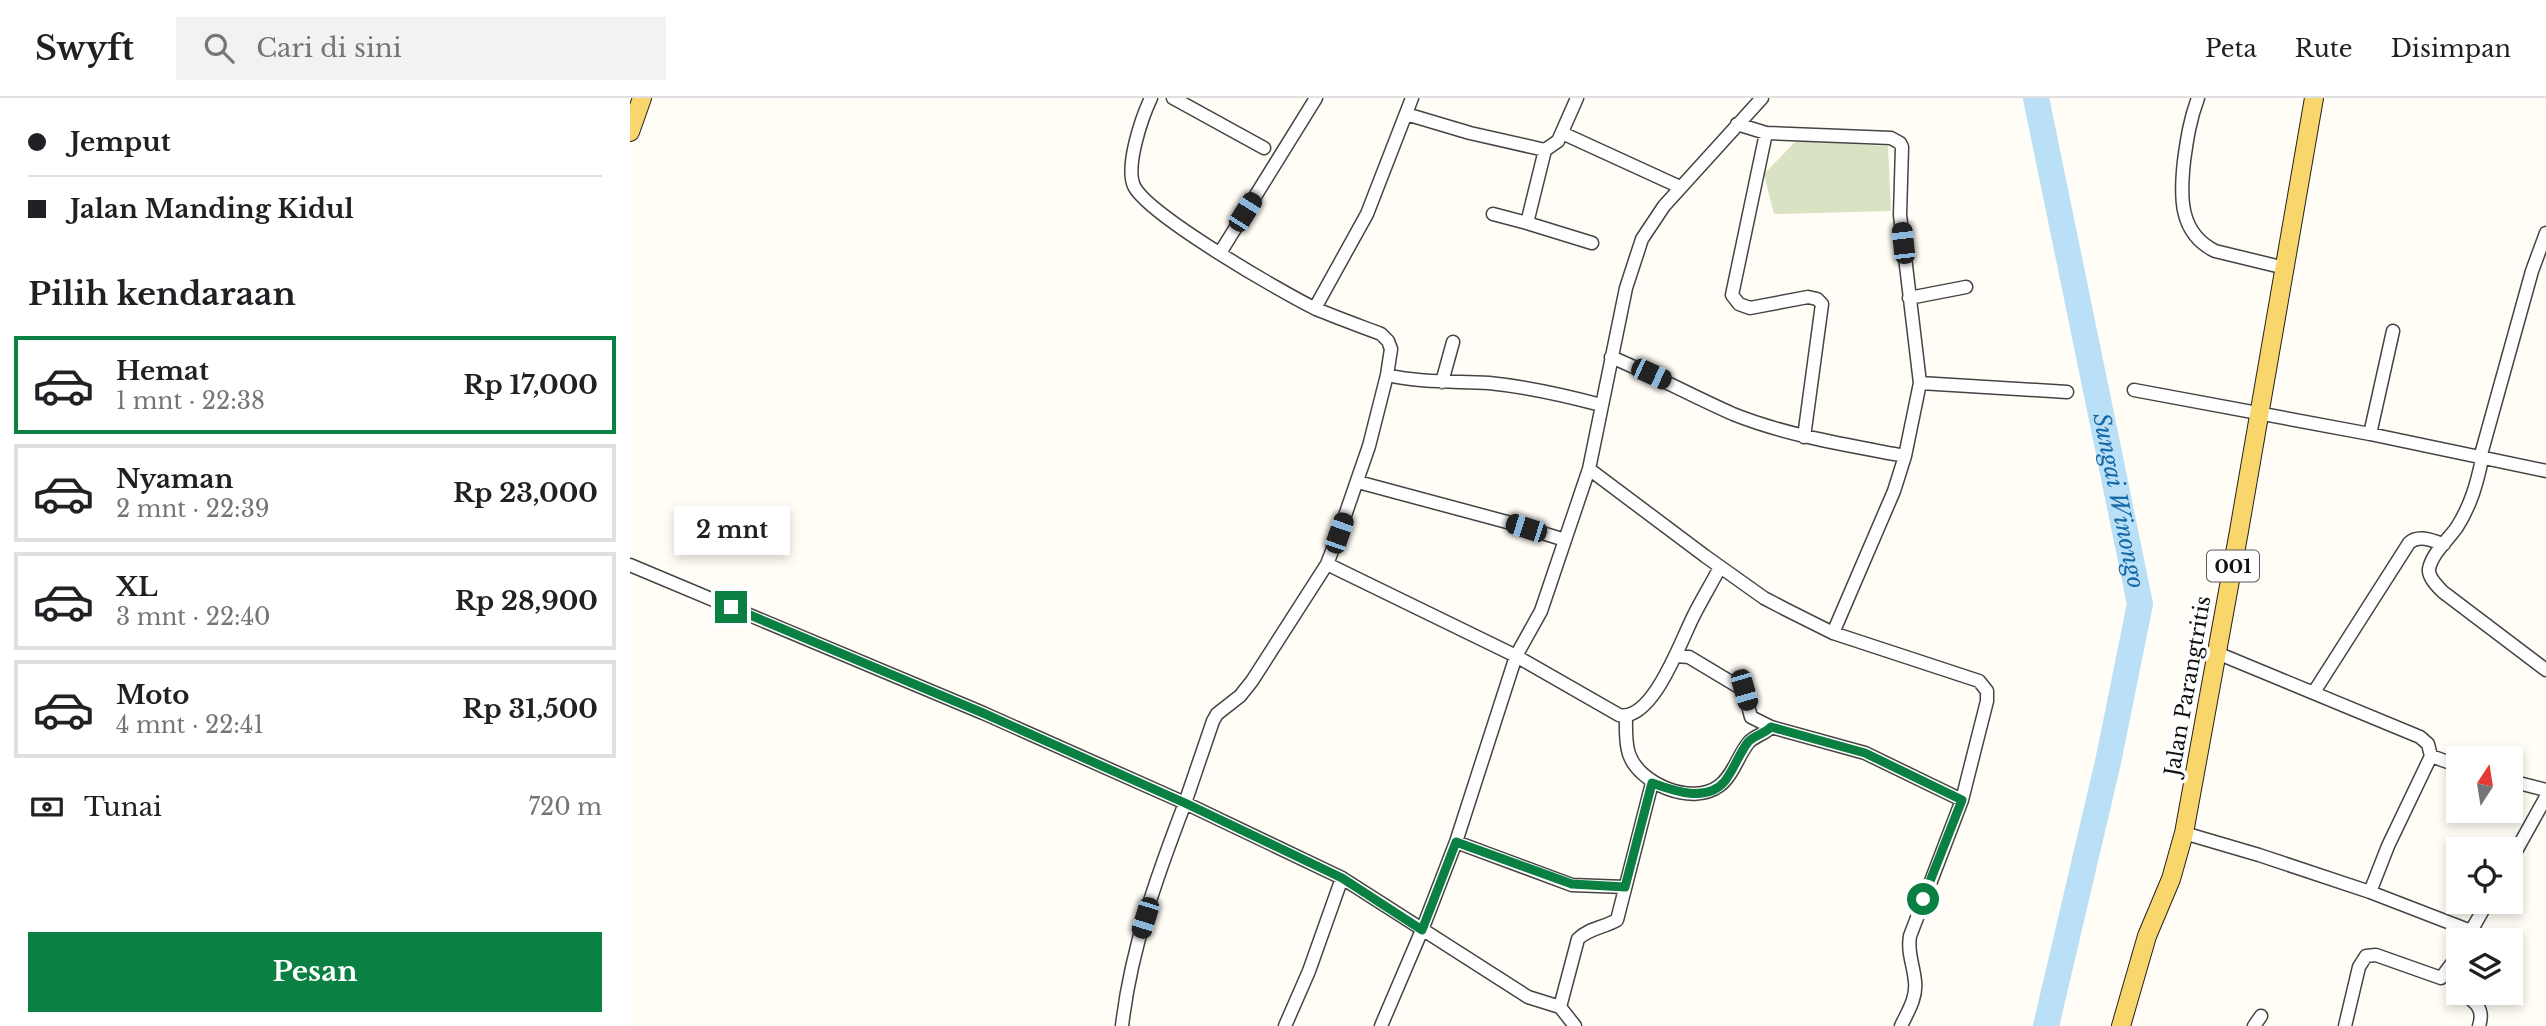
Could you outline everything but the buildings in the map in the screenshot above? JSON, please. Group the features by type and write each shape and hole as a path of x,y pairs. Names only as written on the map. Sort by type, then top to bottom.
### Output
{"main road":[{"path":"630,132 642,98"},
{"name":"Jalan Parangtritis","path":"2126,1025 2147,936 2171,879 2183,833 2314,98"}],"street":[{"path":"1122,1026 1137,943 1160,868 1217,713 1240,696 1252,681 1327,565 1358,482 1387,375 1391,349 1381,334 1315,308 1220,253 1143,200 1133,184 1131,167 1151,98"},
{"path":"1173,98 1264,148"},
{"path":"1220,253 1316,98"},
{"path":"1315,308 1367,214 1412,98"},
{"path":"1406,114 1470,134 1545,150 1555,145 1577,98"},
{"path":"1381,1026 1456,842 1516,656 1541,611 1589,469 1626,288 1642,239 1664,205 1762,98"},
{"path":"2198,98 2189,123 2181,190 2186,222 2205,246 2215,251 2285,268"},
{"path":"1737,124 1766,133 1891,138 1900,143 1900,215 1920,383 1905,456 1887,507 1833,632"},
{"path":"1562,133 1680,187"},
{"path":"1766,133 1732,295 1739,304 1750,308 1808,297 1817,299 1822,304 1804,437"},
{"path":"1527,223 1545,150"},
{"path":"1493,214 1592,243"},
{"path":"2546,233 2532,271 2470,504 2429,570 2443,592 2546,670"},
{"path":"1909,298 1966,287"},
{"path":"2370,434 2393,331"},
{"path":"1442,382 1453,342"},
{"path":"1611,357 1733,414 1804,437 1905,456"},
{"path":"1387,375 1530,388 1601,405"},
{"path":"1920,383 2067,392"},
{"path":"2134,390 2370,434 2546,471"},
{"path":"1589,469 1765,598 1833,632 1968,677 1984,685 1987,701 1962,800 1913,924 1909,953 1916,987 1913,1001 1901,1026"},
{"path":"1358,482 1565,540"},
{"path":"2314,692 2409,543 2414,538 2422,538 2444,544"},
{"path":"630,565 983,713 1185,803 1342,878 1528,997 1560,1007 1575,1026"},
{"path":"1327,565 1516,656 1619,715 1626,716 1633,715 1654,693 1676,656 1720,567"},
{"path":"2217,653 2426,740 2431,756 2388,846 2370,892"},
{"path":"1676,656 1689,657 1744,690 1751,717 1771,727 1865,753 1962,800"},
{"path":"1626,716 1626,742 1637,768 1652,783 1690,793 1707,793 1725,781 1747,743 1771,727"},
{"path":"2431,756 2446,761"},
{"path":"1560,1007 1578,939 1586,931 1616,920 1652,783"},
{"path":"2524,784 2546,790"},
{"path":"2523,838 2546,797"},
{"path":"2183,833 2370,892 2452,928"},
{"path":"1456,842 1572,884 1625,887"},
{"path":"1285,1026 1309,971 1342,878"},
{"path":"2345,1026 2359,967 2366,956 2376,955 2446,982"},
{"path":"2441,978 2446,971"},
{"path":"2478,1005 2482,1012 2481,1025"}],"green space":[{"path":"1796,141 1888,146 1891,211 1774,214 1764,174"}],"waterway":[{"name":"Sungai Winongo","path":"2036,98 2140,604 2108,762 2046,1026"}],"route":[{"path":"731,607 983,713 1185,803 1342,878 1422,930 1456,842 1572,884 1625,887 1652,783 1671,790 1707,793 1725,781 1747,743 1771,727 1865,753 1962,800 1923,899"}]}
